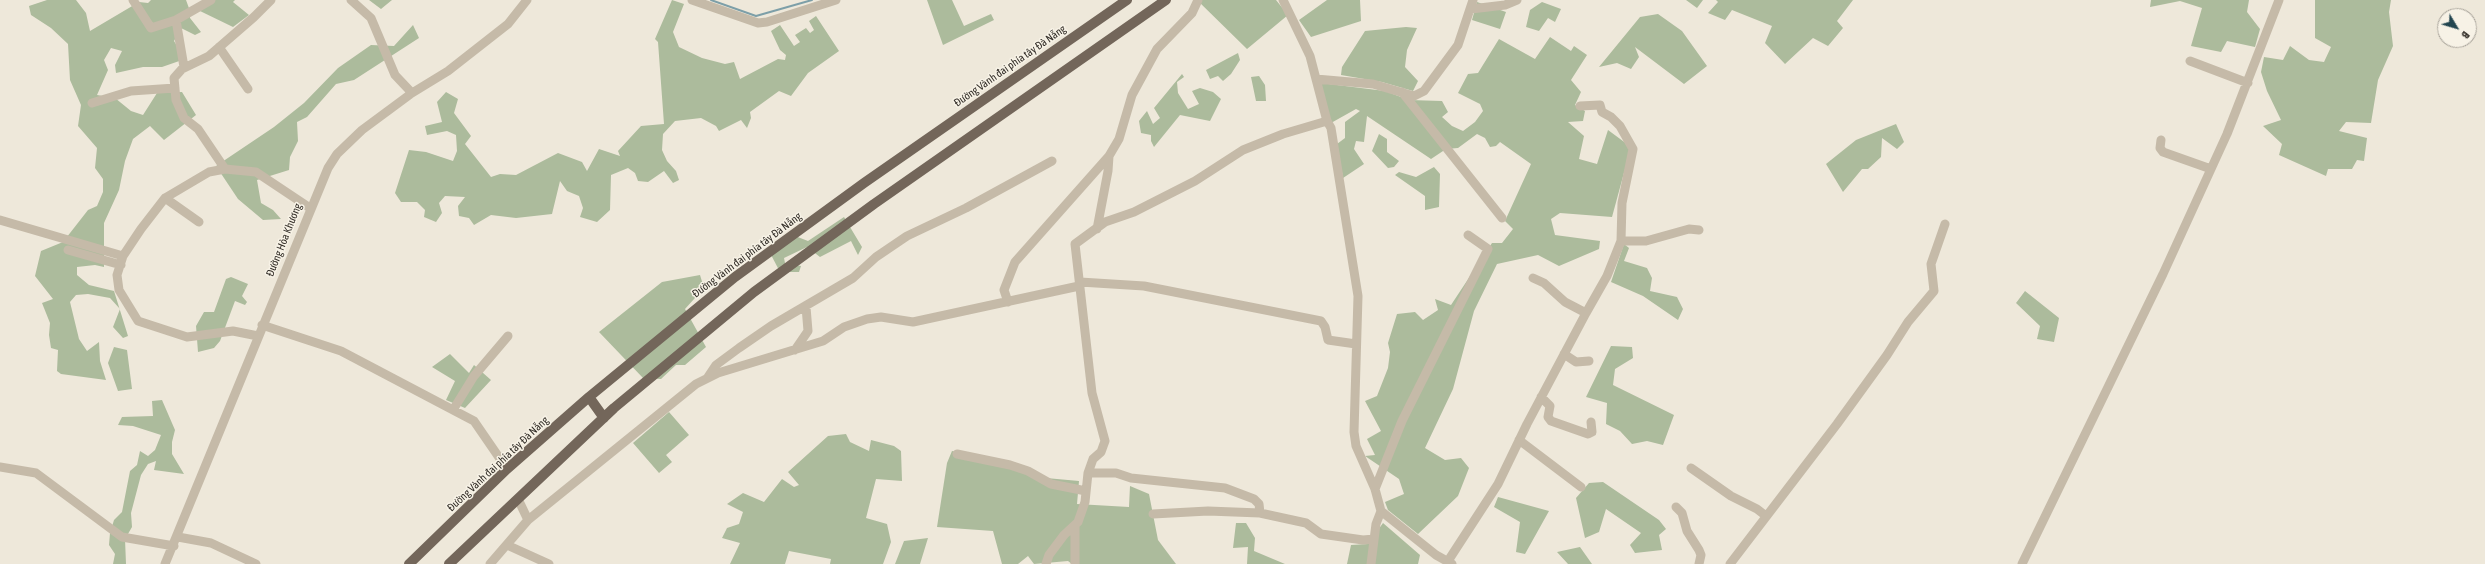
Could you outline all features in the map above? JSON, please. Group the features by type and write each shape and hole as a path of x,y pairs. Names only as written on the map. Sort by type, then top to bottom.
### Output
{"main road":[{"name":"Đường Vành đai phía tây Đà Nẵng","path":"409,564 507,469 589,397 735,278 864,183 1127,0"},
{"path":"449,564 604,418 754,292 894,190 1166,0"},
{"path":"589,397 604,418"}],"street":[{"path":"133,0 152,28 176,20 211,0"},
{"path":"225,169 198,129 184,118 176,100 174,76 184,68 209,56 271,0"},
{"path":"351,0 371,18 392,69 412,93"},
{"name":"Đường Hòa Khương","path":"165,564 178,537 262,325 328,168 337,154 362,130 412,93 448,71 508,24 527,0"},
{"path":"692,0 758,23 767,22 836,0"},
{"path":"1008,302 1004,290 1015,262 1109,156 1119,139 1132,95 1157,49 1192,13 1198,0"},
{"path":"1283,0 1310,56 1327,121 1331,128 1358,296 1355,439 1375,489 1381,511 1436,556 1450,562 1478,512 1495,489 1541,397 1607,276 1621,241 1622,203 1633,149 1620,126 1602,112 1600,105 1580,106"},
{"path":"1316,79 1373,84 1414,96 1424,91 1458,44 1473,0"},
{"path":"1471,9 1505,5 1517,0"},
{"path":"2022,564 2164,274 2248,82 2279,0"},
{"path":"176,20 184,68"},
{"path":"219,47 248,89"},
{"path":"2190,61 2248,82"},
{"path":"92,103 131,92 174,88"},
{"path":"1402,92 1502,218"},
{"path":"1075,564 1075,525 1085,502 1088,473 1093,459 1101,452 1104,442 1092,393 1082,295 1074,254 1075,244 1105,222 1134,212 1195,181 1243,150 1283,134 1327,121"},
{"path":"2161,140 2160,148 2163,152 2211,169"},
{"path":"1097,228 1108,171 1109,156"},
{"path":"708,378 716,365 739,348 771,326 806,307 853,278 876,257 908,236 978,202 1052,161"},
{"path":"258,336 233,331 187,337 138,321 119,290 117,275 122,261 141,228 166,198 209,172 225,169 256,172 310,208"},
{"path":"166,198 200,222"},
{"path":"0,220 122,261"},
{"path":"1730,564 1883,362 1908,322 1934,290 1931,264 1945,224"},
{"path":"1621,241 1646,241 1689,229 1699,230"},
{"path":"1375,489 1402,421 1488,249 1468,235"},
{"path":"68,250 122,261"},
{"path":"1533,278 1544,283 1565,302 1586,313"},
{"path":"490,564 528,520 696,384 708,378 823,341 844,327 867,319 882,317 913,322 1008,302 1079,284 1144,286 1321,321 1326,327 1328,340 1356,344"},
{"path":"795,350 808,331 806,307"},
{"path":"262,325 341,351 474,421 507,469"},
{"path":"808,331 823,341"},
{"path":"454,410 474,376 508,336"},
{"path":"1564,354 1576,362 1589,361"},
{"path":"1541,397 1550,406 1548,417 1551,421 1588,434 1592,432 1591,422"},
{"path":"1519,440 1581,487"},
{"path":"957,454 1010,465 1028,471 1051,484 1086,490"},
{"path":"0,467 36,473 122,537 174,546"},
{"path":"1692,468 1731,496 1758,509 1766,516"},
{"path":"1088,473 1116,473 1139,479 1225,488 1254,499 1258,504 1260,513"},
{"path":"518,499 528,520"},
{"path":"1676,507 1682,513 1687,531 1699,550 1701,555 1699,564"},
{"path":"1153,514 1208,511 1260,513 1306,523 1321,534 1364,540 1374,539"},
{"path":"1371,564 1376,524 1381,511"},
{"path":"1046,564 1049,555 1064,535 1075,525"},
{"path":"178,537 211,543 256,564"},
{"path":"507,544 549,564"}],"green space":[{"path":"47,0 76,0 86,13 90,31 139,2 148,3 151,0 186,0 190,11 190,18 201,32 195,35 181,28 174,41 185,59 162,67 143,67 116,73 115,65 122,51 111,48 104,60 108,70 97,95 115,98 131,111 143,115 157,93 182,92 196,115 164,140 150,126 133,139 125,161 119,190 104,223 104,267 95,265 77,267 77,275 89,285 114,291 119,308 110,298 88,294 76,295 70,302 79,339 87,351 99,342 100,361 106,380 61,374 57,371 58,350 51,348 49,335 50,323 42,303 53,299 35,276 41,251 63,242 88,210 97,206 103,192 103,179 95,168 97,148 78,126 81,105 70,80 68,44 51,28 31,15 29,6"},
{"path":"211,0 235,0 233,2 249,15 233,27 200,11"},
{"path":"369,0 392,0 381,9"},
{"path":"672,0 684,4 673,32 679,47 702,58 725,64 734,62 740,79 778,59 785,60 786,55 780,50 771,31 780,25 794,46 800,42 795,35 806,28 810,33 814,30 809,21 816,16 839,51 808,73 791,96 779,91 750,112 751,118 747,128 741,120 719,131 716,126 701,118 675,121 663,134 662,150 667,161 676,171 679,180 673,183 664,171 648,182 638,181 635,173 628,168 611,175 610,210 597,222 580,217 583,208 579,196 567,191 560,181 552,214 516,218 491,215 474,225 469,218 459,216 458,206 465,197 445,196 439,203 442,213 436,222 424,217 425,210 417,202 401,202 395,193 409,150 426,152 453,161 457,151 456,135 447,131 427,135 425,126 442,122 437,102 446,92 458,99 454,113 471,136 465,144 491,177 500,174 516,175 558,153 582,162 587,171 599,149 620,156 618,151 641,126 664,124 658,42 655,39"},
{"path":"927,0 952,0 964,26 991,14 994,20 943,45"},
{"path":"1197,0 1276,0 1288,15 1247,49"},
{"path":"1327,0 1360,0 1361,21 1311,37 1299,20"},
{"path":"1686,0 1703,0 1697,8"},
{"path":"1716,0 1853,0 1837,21 1843,28 1828,46 1813,38 1785,64 1765,43 1772,26 1732,10 1725,20 1708,13 1718,2"},
{"path":"2151,0 2249,0 2247,12 2260,29 2255,47 2227,41 2221,52 2191,46 2202,8 2180,1 2150,7"},
{"path":"2315,0 2391,0 2389,12 2393,46 2378,80 2371,123 2346,122 2339,131 2367,138 2364,161 2357,160 2352,169 2328,169 2326,176 2279,155 2282,144 2263,126 2281,120 2267,91 2261,72 2264,57 2283,60 2290,46 2309,60 2324,62 2331,47 2315,38"},
{"path":"1477,2 1506,12 1500,29 1472,20"},
{"path":"1542,2 1561,9 1555,22 1548,18 1539,31 1526,27 1530,10"},
{"path":"1658,14 1682,31 1707,66 1684,84 1635,47 1639,57 1631,69 1617,63 1599,67 1640,17"},
{"path":"413,25 419,38 354,80 336,84 307,117 297,122 298,141 290,157 289,170 257,180 261,203 273,210 281,219 263,220 238,199 216,166 274,127 304,103 338,68 371,45 394,46"},
{"path":"1406,27 1417,28 1407,50 1405,67 1418,81 1413,91 1382,82 1341,75 1342,67 1365,31"},
{"path":"1550,37 1571,51 1574,46 1587,55 1571,80 1581,92 1575,105 1585,111 1583,121 1568,122 1584,136 1579,159 1597,164 1608,130 1631,147 1612,217 1560,213 1551,219 1555,235 1600,241 1599,249 1559,266 1538,255 1497,264 1474,311 1453,389 1425,448 1445,460 1461,458 1469,468 1458,496 1418,534 1388,510 1385,502 1404,494 1399,479 1365,456 1375,455 1367,439 1381,431 1365,401 1377,396 1388,368 1390,352 1388,343 1397,314 1415,312 1423,320 1438,310 1435,299 1451,305 1492,243 1502,243 1513,229 1505,221 1531,164 1500,142 1496,146 1490,147 1485,138 1477,134 1458,148 1446,149 1431,159 1367,116 1364,142 1356,141 1354,149 1364,164 1343,178 1337,144 1345,138 1345,122 1360,111 1356,109 1331,123 1321,83 1385,91 1409,100 1442,101 1448,112 1442,117 1452,126 1463,131 1475,122 1483,111 1480,104 1458,93 1468,74 1478,73 1499,39 1535,59"},
{"path":"1238,53 1240,60 1231,74 1223,81 1218,76 1210,79 1206,70"},
{"path":"1182,74 1184,77 1177,82 1178,93 1188,109 1199,104 1192,91 1200,88 1213,92 1221,99 1210,121 1180,115 1154,147 1151,141 1151,135 1141,133 1139,121 1147,111 1153,124 1160,118 1154,108"},
{"path":"1259,76 1265,85 1266,101 1256,101 1251,77"},
{"path":"1896,124 1904,142 1897,149 1882,138 1881,157 1868,169 1862,169 1843,192 1826,164 1856,140"},
{"path":"1379,134 1387,139 1387,152 1399,161 1394,167 1388,168 1372,151"},
{"path":"1434,167 1440,174 1439,207 1425,210 1425,196 1395,175 1399,172 1416,177"},
{"path":"844,217 862,247 858,255 851,241 820,257 807,247 784,258 785,263 801,266 799,272 780,272 769,251 790,234 808,241"},
{"path":"1624,244 1629,248 1624,261 1647,268 1652,278 1650,291 1677,297 1683,309 1678,320 1643,296 1611,282"},
{"path":"700,275 704,288 685,309 706,347 685,365 676,365 661,379 643,378 599,332 662,282"},
{"path":"231,277 248,284 242,296 247,302 245,305 235,301 220,341 214,348 198,352 196,326 204,312 214,312 226,279"},
{"path":"2025,291 2059,318 2054,342 2037,339 2040,326 2016,303"},
{"path":"120,310 128,336 123,338 113,327"},
{"path":"1611,346 1632,347 1633,358 1615,369 1613,385 1674,415 1663,445 1647,441 1632,444 1620,431 1606,424 1607,403 1586,397"},
{"path":"114,347 127,350 132,389 118,391 108,363"},
{"path":"450,354 469,373 474,365 491,380 465,408 446,400 455,381 432,367"},
{"path":"162,400 175,430 172,442 172,454 184,474 154,470 156,461 148,464 141,475 131,513 132,527 125,539 126,564 113,564 115,554 109,545 110,533 114,520 122,512 130,471 137,465 140,451 148,456 155,450 161,435 133,426 118,425 122,417 153,416 152,401"},
{"path":"669,412 689,435 666,455 672,462 659,473 633,443"},
{"path":"846,434 850,442 869,451 871,440 894,446 901,451 902,481 876,479 866,518 887,524 891,542 883,564 830,564 831,559 789,551 785,564 730,564 740,543 722,538 727,528 739,524 743,512 727,504 743,493 764,502 782,479 794,487 799,485 788,472 828,436"},
{"path":"952,451 1022,465 1046,478 1079,481 1077,504 1129,507 1130,486 1149,494 1158,540 1176,564 1072,564 1068,561 1034,564 1028,556 1018,564 1002,564 993,531 937,527 947,463"},
{"path":"1603,482 1659,520 1666,529 1659,535 1662,550 1635,553 1630,545 1641,533 1606,509 1599,532 1585,538 1576,498 1589,483"},
{"path":"1498,497 1549,511 1525,554 1516,552 1520,522 1494,507"},
{"path":"1236,523 1246,523 1255,538 1254,551 1285,564 1247,564 1248,547 1233,548"},
{"path":"1383,523 1420,555 1418,564 1347,564 1351,545 1368,544"},
{"path":"928,538 920,564 895,564 904,541"},
{"path":"1580,547 1592,564 1568,564 1557,552"}],"waterway":[{"path":"711,0 756,16 812,0"}]}
